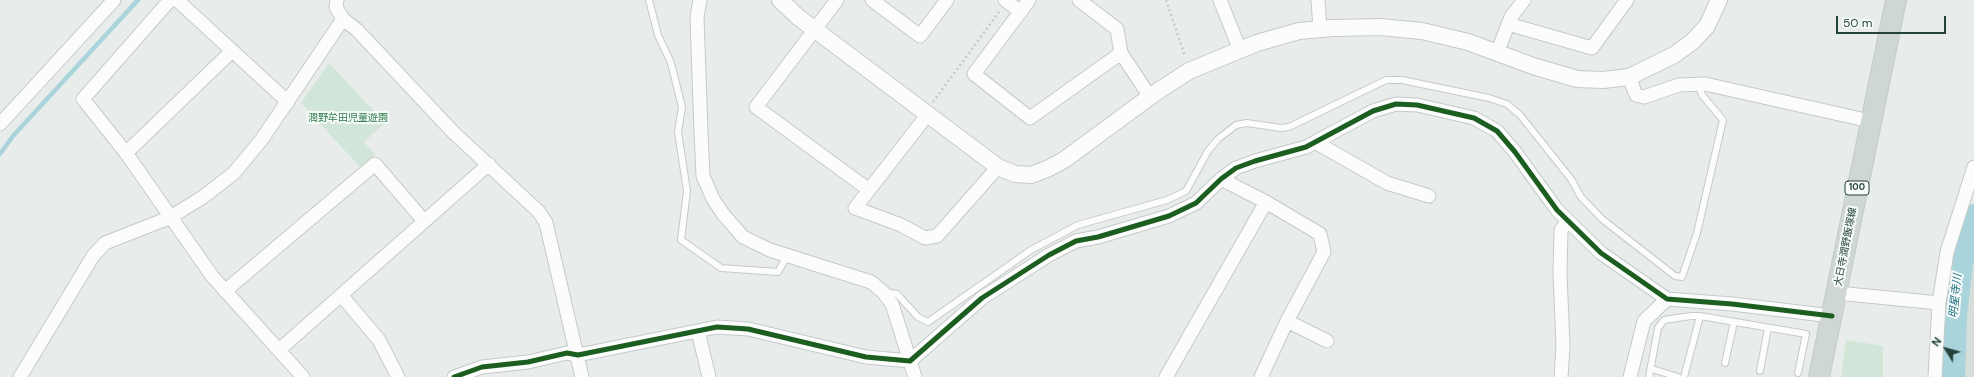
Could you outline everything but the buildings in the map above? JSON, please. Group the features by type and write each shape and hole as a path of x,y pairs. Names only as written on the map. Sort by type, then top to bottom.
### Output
{"main road":[{"name":"大日寺潤野飯塚線","path":"1819,377 1837,293 1870,121 1896,0"}],"street":[{"path":"0,124 114,0"},
{"path":"170,0 82,99 126,153 169,218 212,276 303,377"},
{"path":"177,0 288,102"},
{"path":"337,0 336,7 343,19 357,30 453,132 539,212 546,223 582,377"},
{"path":"700,0 697,17 703,176 712,199 743,237 770,250 872,282 883,292 892,304 915,377"},
{"path":"780,0 815,29 930,108 998,167 1015,174 1031,175 1064,160 1150,97 1189,71 1257,43 1299,31 1380,27 1422,31 1468,42 1577,79 1603,80 1629,77 1674,55 1692,42 1707,26 1719,0"},
{"path":"837,0 756,107 869,190"},
{"path":"872,0 920,36 947,0"},
{"path":"1029,0 974,74 1030,118 1121,53"},
{"path":"1079,0 1117,29 1121,53 1150,97"},
{"path":"1220,0 1240,50"},
{"path":"1318,0 1320,29"},
{"path":"1497,53 1511,17 1524,0"},
{"path":"1508,24 1592,48 1627,0"},
{"path":"1006,1 1021,12"},
{"path":"20,377 76,281 93,256 105,243 169,218 203,197 234,173 262,139 343,19"},
{"path":"126,153 232,51"},
{"path":"1629,77 1636,95 1644,97 1679,85 1705,84 1870,121"},
{"path":"454,377 482,367 528,362 567,353 578,355 717,327 748,329 866,357 910,361 982,298 1050,255 1076,241 1098,237 1168,216 1196,203 1221,179 1236,168 1255,161 1306,147 1373,111 1396,104 1417,105 1474,118 1497,131 1515,152 1556,210 1601,253 1667,299 1832,316"},
{"path":"930,108 855,208 901,225 925,238 937,236 998,167"},
{"path":"1315,142 1387,183 1429,196"},
{"path":"225,291 375,164 424,221"},
{"path":"279,350 489,164"},
{"path":"1935,377 1939,303 1947,252 1974,167"},
{"path":"1221,179 1266,202 1320,234 1324,252 1287,321 1261,377"},
{"path":"1166,377 1266,202"},
{"path":"1560,377 1563,346 1560,273 1561,230 1568,221"},
{"path":"1837,293 1939,303"},
{"path":"341,295 379,340 398,377"},
{"path":"1630,377 1644,321 1667,299"},
{"path":"1287,321 1327,341"},
{"path":"698,331 709,377"}],"lane":[{"path":"650,0 658,35 672,63 682,107 678,132 687,190 681,240 721,268 778,272 788,256"},
{"path":"883,292 897,294 918,317 928,322 1031,250 1078,225 1167,200 1186,191 1208,152 1218,138 1236,126 1247,123 1281,128 1290,127 1386,80 1402,80 1489,98 1507,104 1520,115 1571,179 1581,197 1602,218 1675,276 1682,277 1697,233 1723,120 1702,95 1698,84"},
{"path":"1684,377 1700,316"},
{"path":"1649,377 1652,369 1658,328 1664,320 1700,316 1806,334 1798,373"},
{"path":"1726,363 1734,322"},
{"path":"1760,371 1768,328"},
{"path":"1652,369 1678,377"}],"path":[{"path":"1166,0 1187,61"},
{"path":"930,108 1006,1"}],"shaded area":[{"path":"1974,234 1974,377 1955,377 1960,304 1965,265"}],"green space":[{"name":"潤野牟田児童遊園","path":"329,63 385,123 364,142 375,155 360,167 301,103"},
{"path":"1846,340 1883,346 1883,377 1841,377"}],"waterway":[{"path":"0,154 13,136 138,0"},
{"name":"明星寺川","path":"1952,377 1954,315 1960,263 1974,217"}],"cycle path":[{"path":"454,377 482,367 528,362 567,353 578,355 717,327 748,329 866,357 910,361 982,298 1049,255 1076,241 1098,237 1169,216 1196,203 1221,179 1236,168 1255,161 1306,147 1373,111 1396,104 1417,105 1474,118 1497,131 1515,152 1557,210 1601,253 1667,299 1732,304 1832,316"}]}
